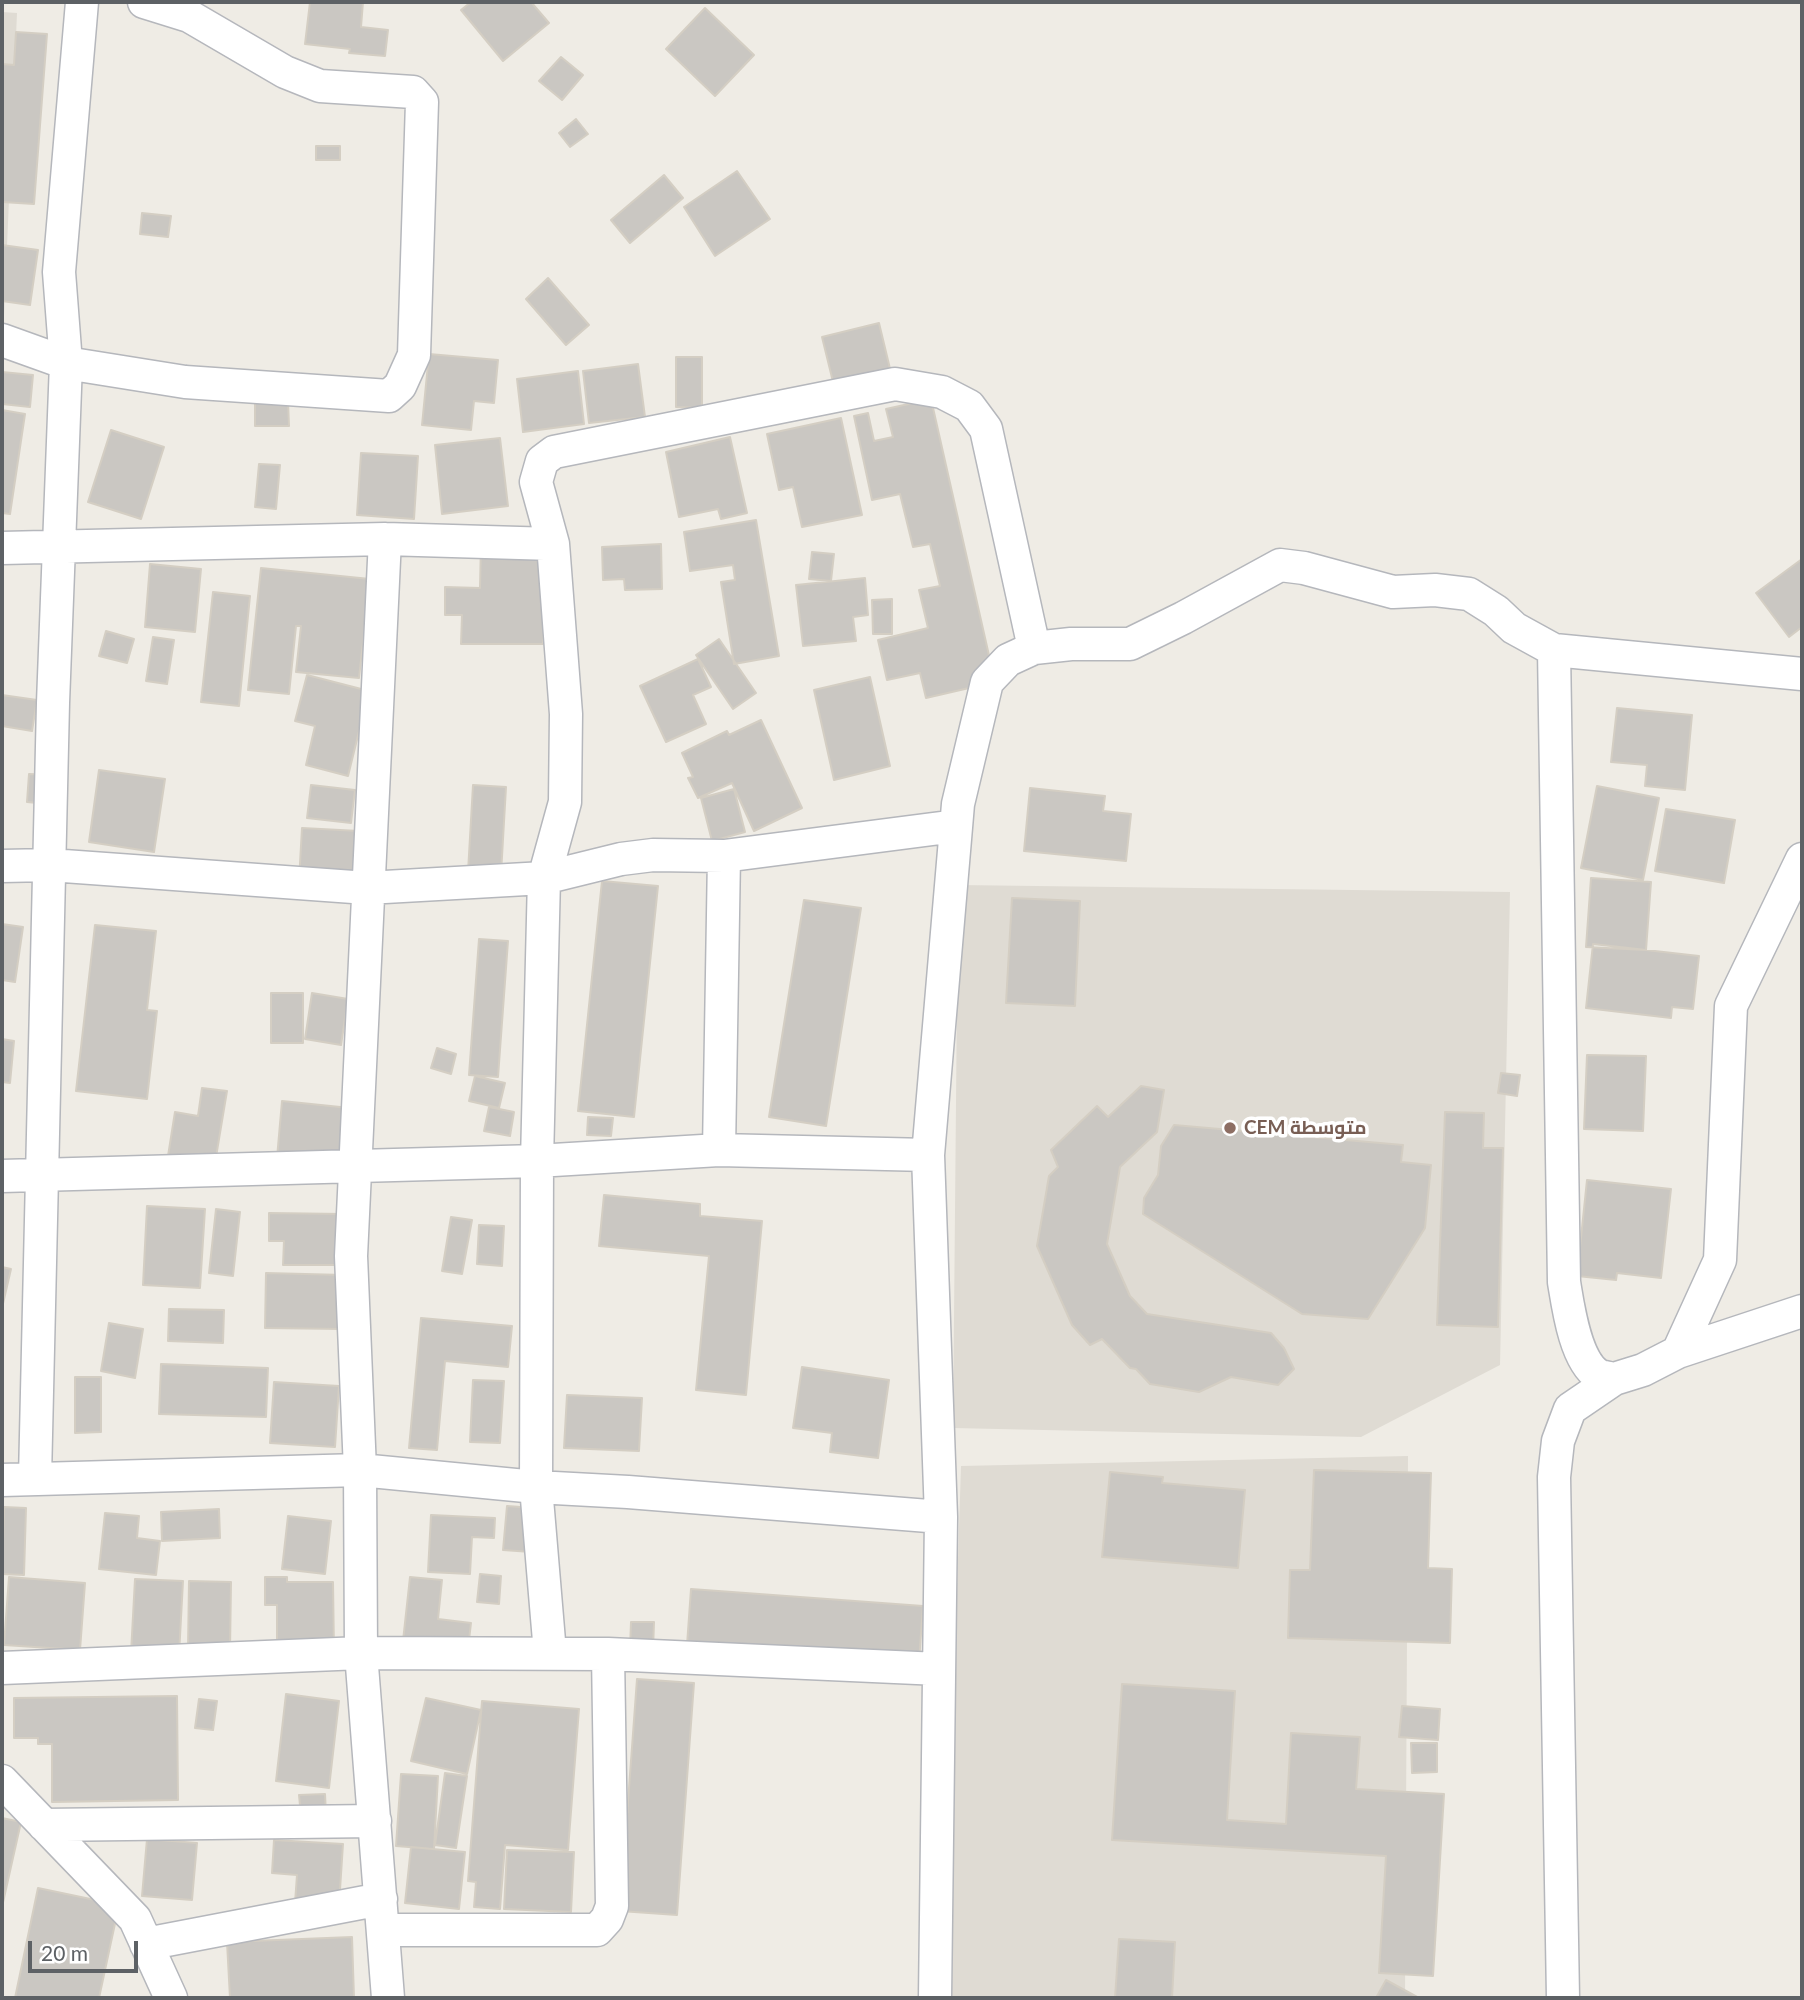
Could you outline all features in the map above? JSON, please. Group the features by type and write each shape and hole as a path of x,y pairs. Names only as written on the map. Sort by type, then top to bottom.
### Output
{"street":[{"path":"35,1478 66,363 59,272 82,2"},
{"path":"2,341 66,363 185,382 389,396 400,386 414,355 422,102 413,92 320,86 285,72 187,9 144,2"},
{"path":"550,1653 536,1488 537,1161 544,878 565,802 566,714 553,544 536,482 542,461 554,452 895,384 942,392 969,406 986,429 1034,648"},
{"path":"384,539 351,1256 360,1470 361,1653 388,1998"},
{"path":"2,548 384,539 553,544"},
{"path":"935,1998 941,1517 928,1155 958,804 987,682 1008,660 1034,648 1130,643 1183,618 1280,565 1304,568 1393,592 1435,590 1469,594 1496,611 1514,628 1555,650 1802,674"},
{"path":"1555,650 1564,1282 1571,1323 1586,1360 1598,1375 1614,1379"},
{"path":"2,866 50,865 367,888 544,878 653,855 724,856 956,826"},
{"path":"719,1150 724,856"},
{"path":"1678,1352 1720,1260 1731,1006 1802,859"},
{"path":"2,1176 537,1161 719,1150 928,1155"},
{"path":"1563,1998 1554,1477 1558,1441 1570,1409 1614,1379 1643,1370 1678,1352 1802,1311"},
{"path":"2,1480 360,1470 536,1488 628,1492 941,1517"},
{"path":"2,1668 361,1653 550,1653 939,1669"},
{"path":"146,1944 382,1915 597,1930 607,1919 611,1906 608,1654"},
{"path":"2,1782 135,1919 172,1998"},
{"path":"44,1825 374,1821"}],"shaded area":[{"path":"2,12 17,13 4,316 2,315"},
{"name":"CEM متوسطة","path":"958,885 1510,892 1500,1365 1361,1437 953,1428"},
{"path":"1408,1456 1405,1998 944,1998 961,1466"}],"building":[{"path":"310,2 363,2 361,27 388,30 385,56 349,53 350,49 305,44"},
{"path":"471,2 531,2 549,23 503,61 461,10"},
{"path":"705,8 754,55 715,96 666,49"},
{"path":"16,32 47,34 34,204 2,202 2,64 14,65"},
{"path":"561,57 583,75 562,100 539,81"},
{"path":"576,119 588,134 570,147 559,133"},
{"path":"316,146 340,146 340,160 316,160"},
{"path":"737,171 770,219 715,256 684,207"},
{"path":"664,175 683,198 630,243 611,220"},
{"path":"142,213 171,216 168,237 140,234"},
{"path":"2,245 38,250 30,305 2,301"},
{"path":"548,278 589,325 566,345 526,299"},
{"path":"879,323 892,377 835,390 822,337"},
{"path":"429,354 498,360 494,403 474,401 471,430 422,425"},
{"path":"676,357 702,357 702,408 676,407"},
{"path":"638,364 645,417 589,423 583,371"},
{"path":"578,371 584,424 523,432 517,379"},
{"path":"2,372 33,375 30,407 2,404"},
{"path":"931,399 995,682 926,698 920,673 887,680 878,640 928,628 919,590 940,586 930,544 913,547 900,494 872,500 854,416 868,413 874,441 893,437 886,409"},
{"path":"288,401 289,426 255,426 255,402"},
{"path":"2,410 25,414 10,514 2,513"},
{"path":"841,418 862,515 802,527 793,487 779,490 767,434"},
{"path":"111,430 164,447 141,519 88,502"},
{"path":"730,437 747,513 721,519 718,509 679,517 666,452"},
{"path":"500,438 508,506 442,514 435,445"},
{"path":"361,453 418,456 414,519 357,515"},
{"path":"259,464 280,465 276,509 255,507"},
{"path":"756,520 779,656 734,664 721,582 735,580 733,565 690,571 684,532"},
{"path":"481,542 545,543 543,644 461,644 462,615 445,615 445,587 480,588"},
{"path":"661,544 662,589 625,590 624,579 603,580 602,547"},
{"path":"812,552 834,554 831,581 809,579"},
{"path":"1802,559 1802,627 1789,637 1756,593"},
{"path":"150,564 201,569 195,632 145,627"},
{"path":"261,568 370,579 359,678 296,672 301,626 296,626 289,694 248,690"},
{"path":"865,578 868,615 853,617 856,641 803,646 796,585"},
{"path":"213,592 250,596 239,706 201,702"},
{"path":"892,599 892,634 873,634 872,600"},
{"path":"106,631 134,639 127,663 99,656"},
{"path":"153,637 174,640 167,684 146,681"},
{"path":"719,639 756,693 733,709 696,655"},
{"path":"698,659 711,687 693,695 706,724 666,742 640,686"},
{"path":"307,675 369,691 348,776 306,765 315,726 295,721"},
{"path":"870,677 890,766 834,780 814,690"},
{"path":"2,695 37,700 32,731 2,726"},
{"path":"1617,708 1692,715 1685,790 1645,786 1647,765 1611,762"},
{"path":"761,720 802,808 754,831 732,783 698,798 688,778 693,777 682,753 727,731 729,735"},
{"path":"99,770 165,779 154,852 89,842"},
{"path":"29,774 51,775 48,804 27,802"},
{"path":"311,785 355,790 351,823 307,818"},
{"path":"473,785 506,787 501,874 468,872"},
{"path":"1597,786 1659,798 1643,880 1581,868"},
{"path":"1030,788 1105,796 1103,811 1131,814 1126,861 1024,851"},
{"path":"734,789 745,832 712,841 701,798"},
{"path":"1666,809 1735,820 1724,883 1655,871"},
{"path":"302,828 359,831 357,884 299,881"},
{"path":"1591,878 1651,882 1646,950 1586,947"},
{"path":"602,881 658,886 634,1117 578,1111"},
{"path":"1012,898 1080,901 1075,1006 1006,1003"},
{"path":"804,900 861,908 826,1126 769,1117"},
{"path":"2,924 23,927 15,982 2,980"},
{"path":"95,925 156,931 147,1010 157,1011 147,1099 76,1091"},
{"path":"479,939 508,941 498,1077 469,1075"},
{"path":"1593,944 1699,956 1693,1009 1672,1007 1671,1018 1586,1008"},
{"path":"271,993 303,993 303,1043 271,1043"},
{"path":"312,993 348,999 341,1045 305,1039"},
{"path":"2,1039 14,1041 10,1083 2,1082"},
{"path":"437,1048 456,1054 451,1074 431,1068"},
{"path":"1587,1055 1646,1056 1643,1131 1584,1129"},
{"path":"1501,1073 1520,1075 1517,1096 1498,1093"},
{"path":"475,1076 505,1083 499,1108 469,1101"},
{"path":"1141,1086 1164,1090 1157,1132 1120,1167 1107,1244 1130,1296 1147,1314 1271,1333 1284,1348 1294,1369 1278,1385 1231,1377 1199,1392 1150,1384 1102,1339 1090,1345 1072,1325 1037,1246 1049,1176 1058,1167 1051,1150 1097,1106 1108,1117"},
{"path":"202,1088 227,1091 215,1163 168,1156 175,1112 198,1116"},
{"path":"282,1101 350,1108 344,1164 277,1158"},
{"path":"489,1107 514,1112 510,1136 484,1131"},
{"path":"1445,1112 1484,1113 1483,1148 1503,1148 1498,1327 1437,1325"},
{"path":"588,1117 613,1118 611,1136 587,1135"},
{"path":"1174,1125 1403,1145 1401,1162 1431,1165 1425,1228 1368,1319 1302,1314 1143,1214 1144,1198 1158,1175 1161,1146"},
{"path":"1587,1180 1671,1189 1661,1278 1617,1273 1616,1280 1577,1276"},
{"path":"604,1195 700,1204 700,1216 762,1221 746,1395 696,1390 709,1256 599,1246"},
{"path":"147,1206 205,1209 200,1288 143,1285"},
{"path":"216,1209 240,1212 233,1276 209,1273"},
{"path":"269,1213 343,1214 342,1265 283,1265 284,1241 269,1241"},
{"path":"451,1217 472,1220 462,1274 442,1271"},
{"path":"479,1225 504,1226 502,1266 477,1264"},
{"path":"2,1267 11,1269 2,1308"},
{"path":"266,1273 344,1275 342,1329 265,1328"},
{"path":"169,1309 224,1310 223,1343 168,1341"},
{"path":"421,1318 512,1326 508,1367 445,1361 437,1450 409,1448"},
{"path":"109,1323 143,1329 135,1378 101,1371"},
{"path":"161,1364 268,1368 266,1417 159,1414"},
{"path":"802,1367 889,1380 878,1458 830,1452 832,1433 793,1428"},
{"path":"75,1377 101,1377 101,1432 75,1433"},
{"path":"473,1380 504,1381 500,1443 470,1442"},
{"path":"274,1382 339,1386 335,1447 270,1443"},
{"path":"567,1395 642,1398 639,1451 564,1448"},
{"path":"1314,1470 1431,1473 1428,1568 1452,1569 1450,1643 1288,1638 1290,1570 1310,1570"},
{"path":"1110,1472 1163,1477 1162,1483 1245,1490 1238,1568 1102,1557"},
{"path":"507,1506 535,1508 531,1552 503,1550"},
{"path":"4,1507 26,1508 24,1575 2,1574"},
{"path":"219,1509 220,1538 162,1541 161,1512"},
{"path":"105,1513 139,1516 137,1538 160,1541 156,1575 99,1569"},
{"path":"431,1515 495,1518 494,1538 472,1537 470,1574 428,1572"},
{"path":"288,1516 331,1521 325,1574 282,1569"},
{"path":"480,1574 501,1576 499,1604 477,1602"},
{"path":"9,1577 85,1583 80,1650 4,1645"},
{"path":"265,1577 287,1577 287,1582 333,1582 334,1653 277,1653 277,1605 265,1605"},
{"path":"410,1577 442,1580 438,1619 471,1623 467,1657 402,1650"},
{"path":"135,1579 183,1581 179,1655 131,1653"},
{"path":"189,1581 231,1582 230,1651 188,1650"},
{"path":"691,1589 923,1606 919,1662 687,1645"},
{"path":"631,1622 654,1622 653,1650 630,1649"},
{"path":"637,1679 694,1683 677,1915 620,1911"},
{"path":"1122,1684 1235,1691 1227,1820 1286,1824 1291,1733 1360,1737 1356,1789 1444,1794 1433,1976 1379,1973 1386,1856 1112,1840"},
{"path":"286,1694 339,1701 329,1788 276,1781"},
{"path":"177,1696 178,1800 52,1802 52,1744 38,1744 38,1738 14,1738 14,1698"},
{"path":"426,1698 481,1710 467,1774 411,1761"},
{"path":"199,1699 217,1701 213,1730 195,1728"},
{"path":"482,1701 579,1709 568,1850 505,1845 500,1909 474,1907 476,1882 468,1881"},
{"path":"1402,1706 1440,1709 1438,1740 1399,1737"},
{"path":"1411,1743 1437,1743 1437,1772 1412,1773"},
{"path":"445,1773 467,1776 456,1848 435,1845"},
{"path":"401,1774 438,1776 434,1849 396,1846"},
{"path":"325,1794 326,1814 301,1816 299,1795"},
{"path":"2,1818 21,1822 2,1907"},
{"path":"147,1839 197,1843 192,1900 142,1896"},
{"path":"274,1840 343,1844 339,1905 295,1903 297,1875 272,1873"},
{"path":"411,1847 465,1852 459,1909 405,1903"},
{"path":"507,1850 574,1852 571,1912 504,1909"},
{"path":"38,1888 119,1905 99,1998 15,1998"},
{"path":"352,1937 354,1998 230,1998 227,1942"},
{"path":"1119,1939 1175,1942 1172,1998 1115,1998"},
{"path":"1386,1980 1419,1998 1376,1998"}],"place":[{"name":"CEM متوسطة","path":"1230,1128"}]}
